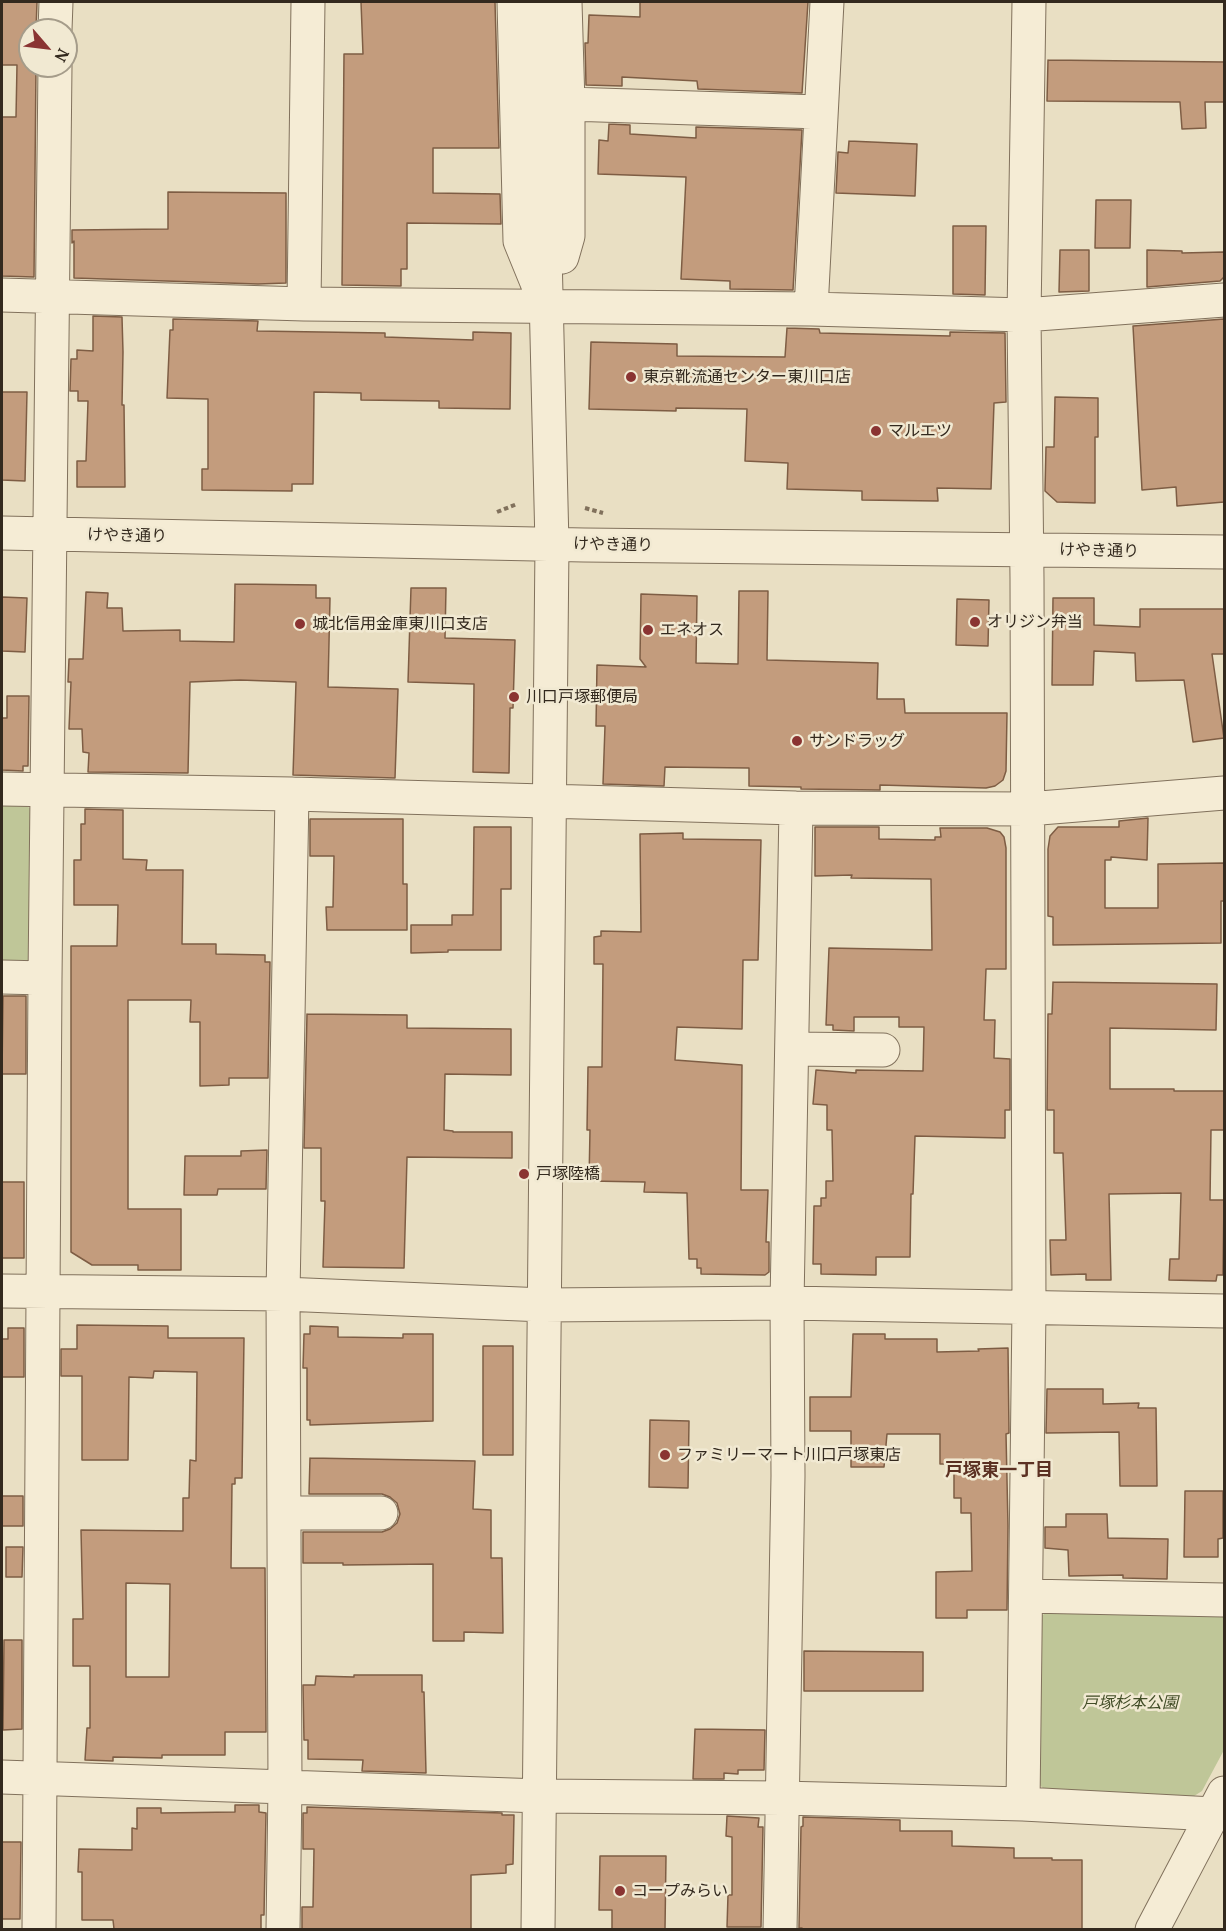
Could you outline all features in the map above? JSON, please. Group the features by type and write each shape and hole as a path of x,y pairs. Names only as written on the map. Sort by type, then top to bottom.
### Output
{"street":[{"path":"55,18 56,2"},
{"path":"304,304 308,2"},
{"path":"514,2 520,241 547,308"},
{"path":"538,1929 552,544 539,2"},
{"path":"547,308 568,236 565,2"},
{"path":"812,309 827,2"},
{"path":"1023,1804 1029,1308 1024,315 1029,2"},
{"path":"39,1929 45,978 55,78"},
{"path":"568,104 820,112"},
{"path":"2,296 304,304 812,309 1024,315 1224,300"},
{"name":"けやき通り","path":"2,533 552,544 1224,552"},
{"path":"2,789 292,794 796,808 1028,809 1224,793"},
{"path":"283,1929 285,1786 283,1294 292,794"},
{"path":"780,1929 788,1476 787,1303 796,808"},
{"path":"2,977 45,978"},
{"path":"792,1049 883,1050"},
{"path":"2,1291 283,1294 544,1305 787,1303 1224,1311"},
{"path":"284,1513 381,1513"},
{"path":"1026,1596 1224,1600"},
{"path":"2,1777 540,1796 781,1798 1023,1804 1219,1804 1152,1929"}],"green space":[{"path":"2,801 19,802 39,813 37,955 27,968 2,968"},
{"name":"戸塚杉本公園","path":"1052,1607 1224,1610 1224,1750 1202,1791 1191,1798 1050,1794 1036,1782 1036,1621"}],"building":[{"path":"2,2 37,2 36,18 18,18 18,78 36,78 34,277 2,276 2,117 16,117 17,65 2,65"},
{"path":"361,2 495,2 499,148 433,148 433,193 500,194 501,224 407,223 407,269 401,269 401,286 342,285 344,54 363,54"},
{"path":"640,2 808,2 802,93 698,89 697,81 622,77 622,86 586,85 585,43 588,43 589,15 640,17"},
{"path":"1048,60 1224,62 1224,102 1205,102 1206,128 1182,129 1180,102 1047,101"},
{"path":"609,124 630,125 630,134 696,138 696,127 802,130 793,290 730,289 730,281 681,279 686,177 598,174 599,140 608,141"},
{"path":"849,141 917,144 915,196 836,193 838,152 848,153"},
{"path":"168,192 286,193 286,283 74,278 72,230 168,229"},
{"path":"1096,200 1131,200 1130,248 1095,248"},
{"path":"953,226 986,226 985,295 953,294"},
{"path":"1060,250 1089,250 1089,291 1059,292"},
{"path":"1147,250 1182,251 1182,253 1224,252 1224,277 1220,281 1147,287"},
{"path":"93,316 122,317 125,487 77,487 77,461 86,461 88,401 78,401 78,391 70,391 71,359 77,359 77,350 93,351"},
{"path":"173,319 258,321 257,331 385,333 385,337 473,340 473,332 511,333 510,409 439,408 439,401 361,400 361,393 314,392 313,484 292,484 292,491 202,490 202,469 208,469 208,399 167,398 170,330 173,330"},
{"path":"1224,319 1224,502 1177,506 1176,487 1142,490 1133,326"},
{"path":"787,328 819,329 820,333 950,336 950,332 1005,333 1006,402 994,403 991,489 937,488 938,501 862,500 862,491 787,489 788,463 745,461 747,409 676,408 676,411 589,409 591,342 677,344 677,356 785,357"},
{"path":"2,392 27,392 25,481 2,480"},
{"path":"1055,397 1098,398 1098,437 1095,437 1095,503 1057,502 1045,491 1046,447 1054,447"},
{"path":"235,584 316,585 316,598 330,598 328,687 398,689 395,778 293,775 296,682 240,680 190,682 188,773 88,772 89,753 83,752 82,729 69,729 71,682 68,682 69,659 83,659 86,592 108,593 107,608 122,608 123,631 180,630 180,641 234,642"},
{"path":"411,588 446,588 445,638 515,640 513,708 510,708 509,773 473,772 474,684 408,682"},
{"path":"739,591 768,591 767,660 878,663 877,699 904,699 905,713 1007,713 1006,771 1003,780 995,786 986,788 880,785 880,790 801,789 801,787 749,786 749,768 665,767 664,786 603,784 605,726 596,726 597,665 646,667 640,659 641,594 697,596 696,663 738,664"},
{"path":"2,597 27,598 25,652 2,651"},
{"path":"1053,598 1094,598 1094,625 1140,627 1140,609 1224,609 1224,654 1212,654 1224,738 1193,742 1184,680 1136,681 1135,653 1094,651 1093,685 1052,685"},
{"path":"957,599 989,600 988,646 956,645"},
{"path":"7,696 29,696 28,766 23,766 23,771 2,770 2,718 7,718"},
{"path":"85,809 123,810 123,859 147,860 146,870 183,870 182,944 216,944 216,954 265,955 265,962 270,962 268,1078 229,1078 229,1085 200,1086 200,1022 190,1022 191,1000 128,1000 128,1209 181,1209 181,1270 138,1270 138,1265 92,1265 71,1252 71,946 117,946 118,905 74,905 74,860 81,860 81,824 85,824"},
{"path":"1148,818 1147,860 1111,857 1111,860 1105,860 1105,908 1158,908 1158,864 1224,863 1221,943 1053,945 1053,917 1048,916 1050,836 1058,827 1119,827 1119,821"},
{"path":"310,819 403,819 403,884 407,884 407,930 327,930 326,907 333,907 334,856 310,856"},
{"path":"474,827 511,827 511,889 501,889 501,950 411,953 411,925 452,925 452,915 473,915"},
{"path":"815,827 879,827 879,839 935,840 935,837 941,837 940,828 987,828 1000,832 1004,837 1006,848 1006,969 986,969 984,1020 995,1020 994,1058 1010,1059 1010,1110 1005,1110 1005,1138 915,1136 910,1257 876,1257 876,1275 821,1274 821,1264 813,1264 814,1206 821,1206 821,1198 826,1198 826,1181 833,1181 832,1130 827,1130 827,1105 813,1104 816,1070 856,1073 856,1070 923,1071 924,1027 899,1027 899,1017 854,1017 854,1031 833,1030 833,1025 826,1025 829,948 932,950 931,879 851,878 852,875 815,876"},
{"path":"683,833 683,839 761,840 758,960 743,960 742,1029 677,1027 675,1060 742,1065 741,1190 768,1190 766,1242 769,1242 769,1272 765,1275 701,1274 701,1268 697,1268 697,1259 689,1259 687,1193 644,1192 645,1182 589,1181 588,1067 602,1067 603,964 594,964 594,937 601,936 601,931 641,932 640,834"},
{"path":"1053,982 1217,984 1216,1030 1110,1028 1110,1089 1224,1091 1224,1130 1211,1130 1210,1200 1224,1200 1223,1275 1217,1275 1216,1281 1169,1280 1170,1259 1179,1259 1181,1193 1109,1194 1111,1280 1086,1280 1086,1274 1051,1275 1050,1240 1066,1240 1063,1153 1054,1153 1054,1110 1047,1110 1048,1014 1052,1014"},
{"path":"3,996 26,996 26,1074 2,1074"},
{"path":"307,1014 407,1015 407,1028 511,1029 511,1075 445,1074 444,1130 512,1132 512,1158 407,1157 404,1268 323,1267 325,1201 321,1201 321,1148 304,1148"},
{"path":"267,1150 266,1189 218,1189 217,1195 184,1195 185,1156 241,1156 241,1151"},
{"path":"2,1182 24,1182 24,1258 2,1258"},
{"path":"77,1325 168,1326 168,1338 244,1338 242,1478 235,1478 235,1484 232,1484 231,1568 265,1568 266,1732 225,1732 225,1755 162,1755 162,1758 113,1757 113,1761 85,1760 87,1728 90,1728 90,1666 73,1666 73,1619 83,1619 81,1530 183,1531 183,1498 189,1498 190,1460 196,1461 197,1372 154,1371 153,1378 129,1377 128,1460 82,1460 82,1376 61,1376 61,1349 77,1349","holes":["126,1583 170,1584 169,1677 126,1677"]},
{"path":"310,1326 338,1327 338,1337 403,1338 403,1334 433,1334 433,1421 310,1425 310,1420 307,1420 307,1368 303,1368 304,1334 310,1334"},
{"path":"8,1328 24,1328 24,1377 2,1377 2,1339 8,1339"},
{"path":"853,1334 885,1334 885,1339 937,1339 937,1352 1008,1348 1007,1610 967,1610 967,1618 936,1618 936,1572 972,1571 971,1513 961,1513 961,1498 954,1498 954,1464 940,1464 940,1434 887,1434 884,1467 851,1467 851,1431 810,1431 810,1397 851,1397"},
{"path":"483,1346 513,1346 513,1455 483,1455"},
{"path":"1047,1389 1103,1389 1103,1404 1139,1403 1138,1408 1156,1408 1157,1486 1120,1486 1119,1432 1046,1433"},
{"path":"650,1420 689,1421 688,1488 649,1487"},
{"path":"310,1458 475,1461 473,1509 491,1510 491,1558 502,1558 503,1633 464,1632 464,1641 433,1641 433,1564 303,1563 303,1532 382,1532 397,1523 400,1514 397,1503 382,1494 309,1494"},
{"path":"1185,1491 1223,1491 1223,1538 1218,1539 1218,1557 1184,1557"},
{"path":"2,1496 23,1496 23,1526 2,1526"},
{"path":"1066,1514 1107,1514 1108,1538 1168,1539 1167,1579 1123,1578 1123,1575 1069,1576 1068,1550 1045,1548 1045,1527 1066,1527"},
{"path":"6,1547 23,1547 22,1577 6,1577"},
{"path":"4,1640 22,1640 22,1729 3,1730"},
{"path":"804,1651 923,1652 923,1691 804,1691"},
{"path":"354,1675 422,1675 426,1773 362,1771 363,1760 308,1759 308,1740 304,1740 303,1685 315,1685 316,1676 354,1677"},
{"path":"695,1729 765,1730 764,1770 738,1770 738,1774 724,1773 724,1779 693,1779"},
{"path":"235,1805 259,1805 259,1812 266,1813 264,1915 261,1915 261,1929 114,1929 113,1920 82,1920 82,1872 78,1872 79,1849 132,1850 132,1828 137,1829 137,1808 161,1808 161,1813 235,1812"},
{"path":"307,1807 514,1815 513,1864 506,1865 506,1873 471,1875 471,1929 302,1929 302,1907 313,1907 314,1849 303,1849 303,1813 307,1813"},
{"path":"727,1816 759,1818 758,1827 763,1827 761,1927 727,1927 728,1895 732,1895 732,1837 726,1836"},
{"path":"803,1817 900,1820 900,1831 952,1831 952,1846 1014,1848 1014,1858 1082,1860 1082,1929 799,1928"},
{"path":"2,1842 21,1842 20,1919 2,1919"},
{"path":"600,1856 666,1856 665,1929 612,1929 612,1910 599,1910"}],"place":[{"name":"東京靴流通センター東川口店","path":"631,377"},
{"name":"マルエツ","path":"876,431"},
{"name":"オリジン弁当","path":"975,622"},
{"name":"城北信用金庫東川口支店","path":"300,624"},
{"name":"エネオス","path":"648,630"},
{"name":"川口戸塚郵便局","path":"514,697"},
{"name":"サンドラッグ","path":"797,741"},
{"name":"戸塚陸橋","path":"524,1174"},
{"name":"ファミリーマート川口戸塚東店","path":"665,1455"},
{"name":"コープみらい","path":"620,1891"}],"district":[{"name":"戸塚東一丁目","path":"999,1471"}]}
